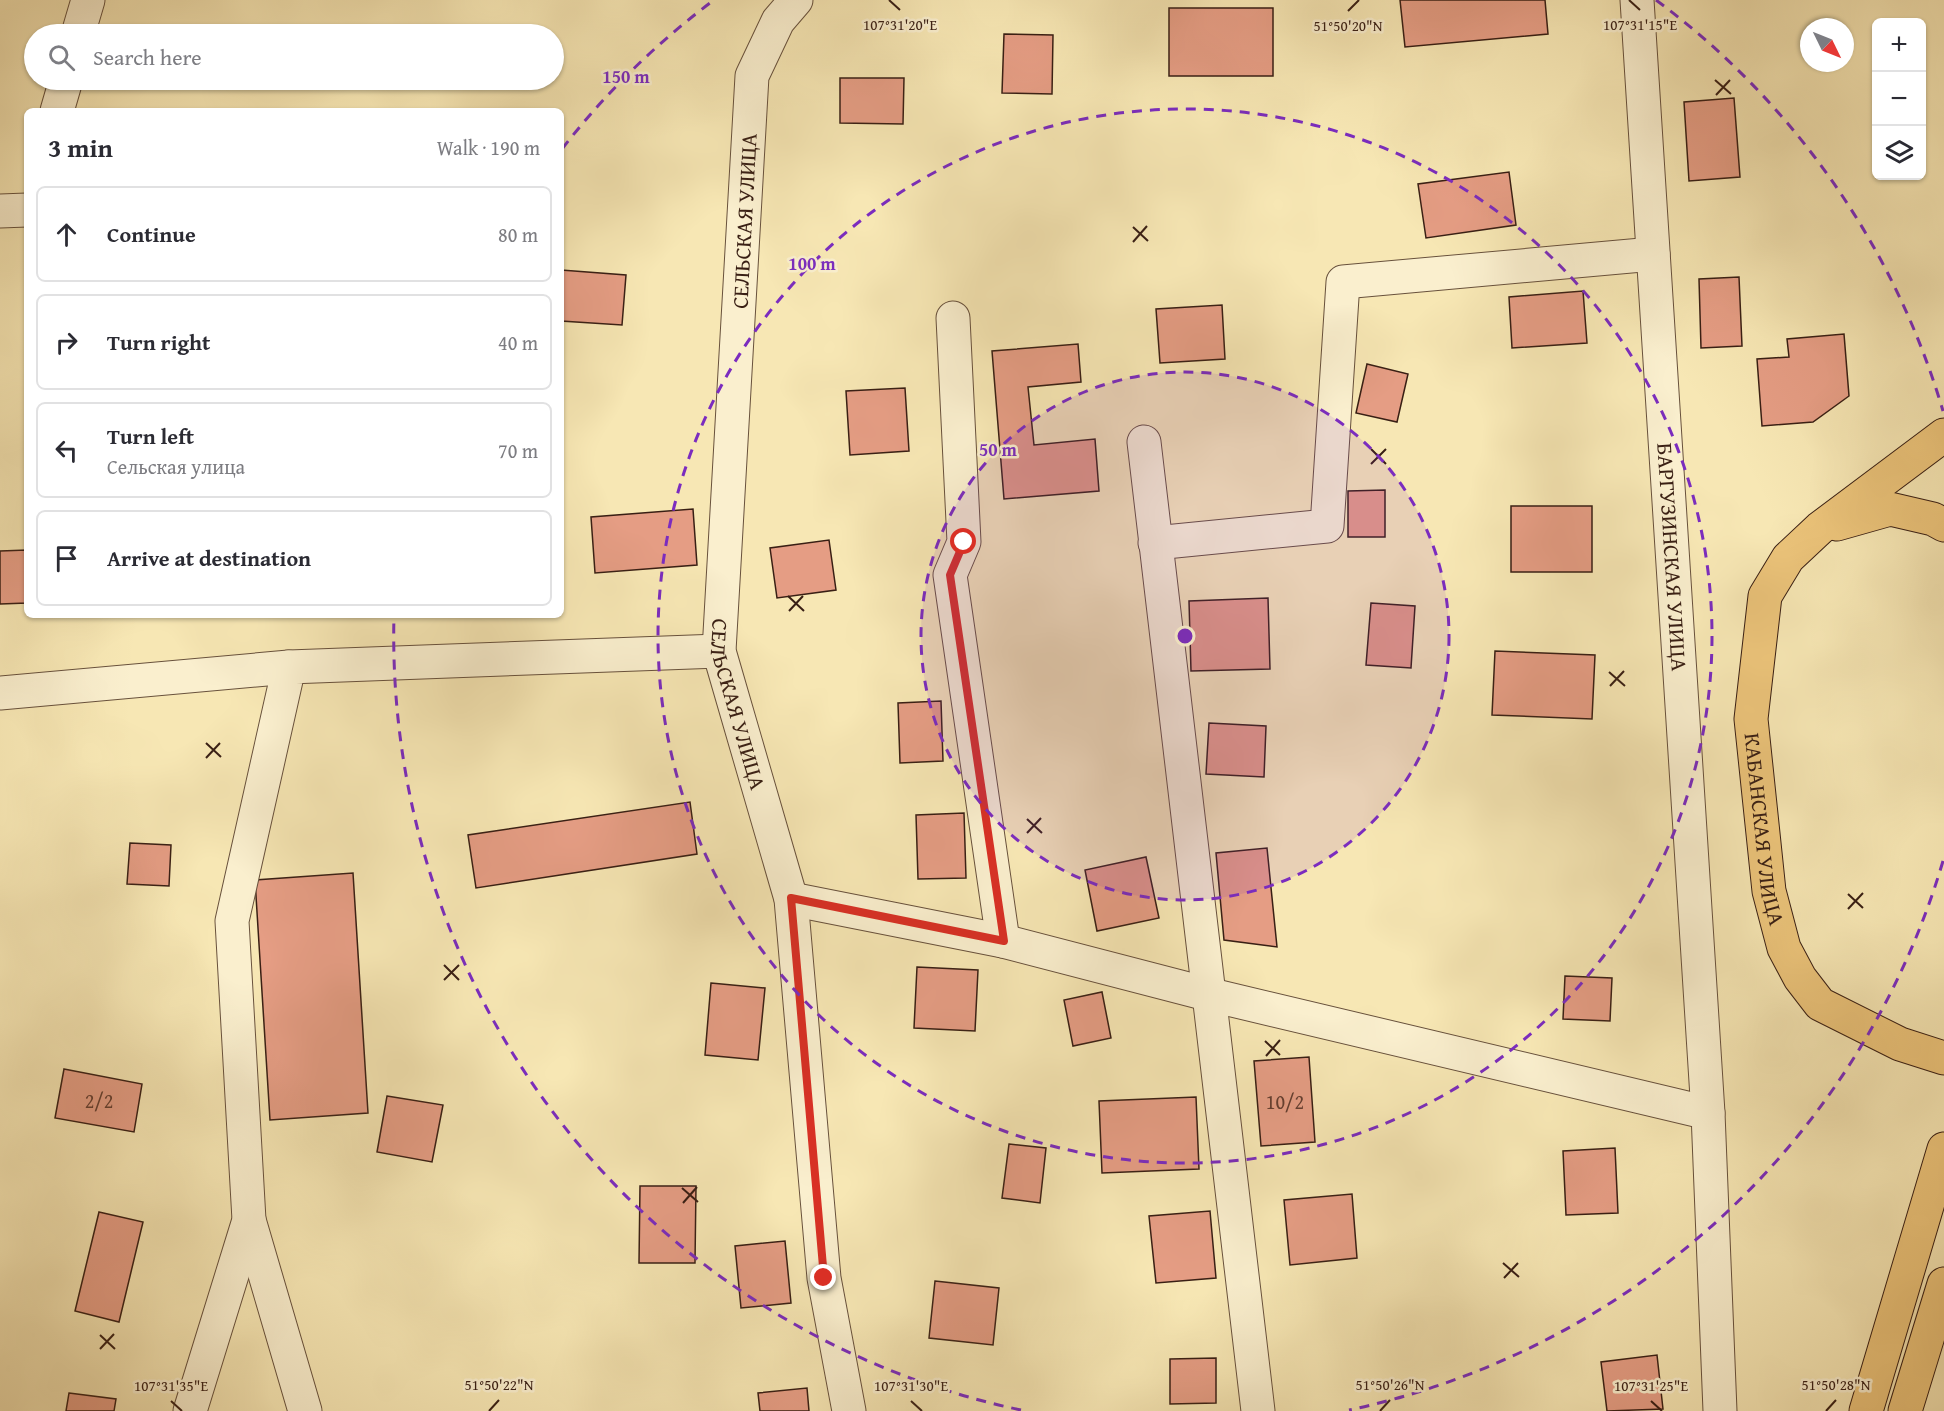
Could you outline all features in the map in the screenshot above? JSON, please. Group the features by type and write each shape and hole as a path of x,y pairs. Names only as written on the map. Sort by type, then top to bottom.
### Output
{"main road":[{"name":"КАБАНСКАЯ УЛИЦА","path":"1944,435 1820,528 1788,558 1765,596 1751,719 1768,891 1784,948 1800,978 1820,1004 1900,1044 1944,1058"},
{"path":"1820,528 1890,509 1933,519 1944,525"},
{"path":"1866,1411 1944,1149"},
{"path":"1905,1411 1944,1284"}],"street":[{"path":"81,24 88,0"},
{"name":"СЕЛЬСКАЯ УЛИЦА","path":"796,0 778,21 752,76 719,651 791,898 824,1278 849,1411"},
{"name":"БАРГУЗИНСКАЯ УЛИЦА","path":"1637,0 1708,1113 1720,1411"},
{"path":"58,108 63,90"},
{"path":"0,211 24,210"},
{"path":"1155,543 1327,526 1343,282 1653,254"},
{"path":"954,318 964,542 950,575 1004,941"},
{"path":"1143,442 1258,1411"},
{"path":"0,693 289,667 719,651"},
{"path":"289,667 232,921 249,1220 305,1411"},
{"path":"791,898 1004,941 1207,994 1708,1113"},
{"path":"190,1411 249,1220"}],"building":[{"path":"1400,0 1545,0 1548,34 1405,47"},
{"path":"1169,8 1273,8 1273,76 1169,76"},
{"path":"1004,34 1053,35 1052,94 1002,93"},
{"path":"840,78 904,78 903,124 840,123"},
{"path":"1734,98 1740,177 1689,181 1684,102"},
{"path":"1509,172 1516,225 1426,238 1418,184"},
{"path":"564,270 626,275 622,325 564,321"},
{"path":"1739,277 1742,346 1701,348 1699,279"},
{"path":"1583,291 1587,343 1512,348 1509,297"},
{"path":"1222,305 1225,359 1160,363 1156,309"},
{"path":"1844,334 1849,396 1813,422 1762,426 1757,359 1789,357 1787,339"},
{"path":"1078,344 1081,382 1028,387 1034,445 1095,439 1099,491 1004,499 992,351"},
{"path":"1367,364 1408,374 1397,422 1356,413"},
{"path":"905,388 909,451 850,455 846,391"},
{"path":"1385,490 1385,537 1348,537 1348,491"},
{"path":"1511,506 1592,506 1592,572 1511,572"},
{"path":"693,509 697,565 595,573 591,517"},
{"path":"829,540 836,590 777,598 770,548"},
{"path":"24,550 24,603 0,604 0,551"},
{"path":"1268,598 1270,669 1191,671 1189,601"},
{"path":"1371,603 1415,606 1411,668 1366,665"},
{"path":"1495,651 1595,655 1592,719 1492,715"},
{"path":"941,701 943,761 900,763 898,703"},
{"path":"1209,723 1266,726 1264,777 1206,774"},
{"path":"690,802 697,854 476,888 468,835"},
{"path":"964,813 966,878 918,879 916,815"},
{"path":"130,843 171,845 169,886 127,884"},
{"path":"1267,848 1277,947 1224,940 1216,853"},
{"path":"1146,857 1159,918 1097,931 1085,870"},
{"path":"353,873 368,1113 270,1120 255,880"},
{"path":"917,967 978,970 975,1031 914,1028"},
{"path":"1565,976 1612,978 1610,1021 1563,1019"},
{"path":"711,983 765,988 758,1060 705,1055"},
{"path":"1102,992 1111,1038 1073,1046 1064,1000"},
{"path":"1309,1057 1315,1142 1261,1146 1254,1061"},
{"path":"64,1069 142,1084 134,1132 55,1118"},
{"path":"387,1096 443,1105 432,1162 377,1152"},
{"path":"1196,1097 1199,1169 1102,1173 1099,1101"},
{"path":"1009,1144 1046,1148 1040,1203 1002,1198"},
{"path":"1615,1148 1618,1213 1566,1215 1563,1151"},
{"path":"640,1186 696,1186 695,1263 639,1263"},
{"path":"1352,1194 1357,1258 1290,1265 1284,1200"},
{"path":"1210,1211 1216,1278 1156,1283 1149,1216"},
{"path":"99,1212 143,1222 119,1322 75,1311"},
{"path":"785,1241 791,1303 741,1308 735,1246"},
{"path":"935,1281 999,1288 993,1345 929,1338"},
{"path":"1657,1355 1663,1409 1607,1411 1601,1362"},
{"path":"1216,1358 1216,1403 1170,1404 1170,1359"},
{"path":"807,1388 809,1411 760,1411 758,1393"},
{"path":"69,1393 116,1399 114,1411 66,1411"}],"route":[{"path":"824,1278 791,898 1004,941 950,575 964,542"}]}
